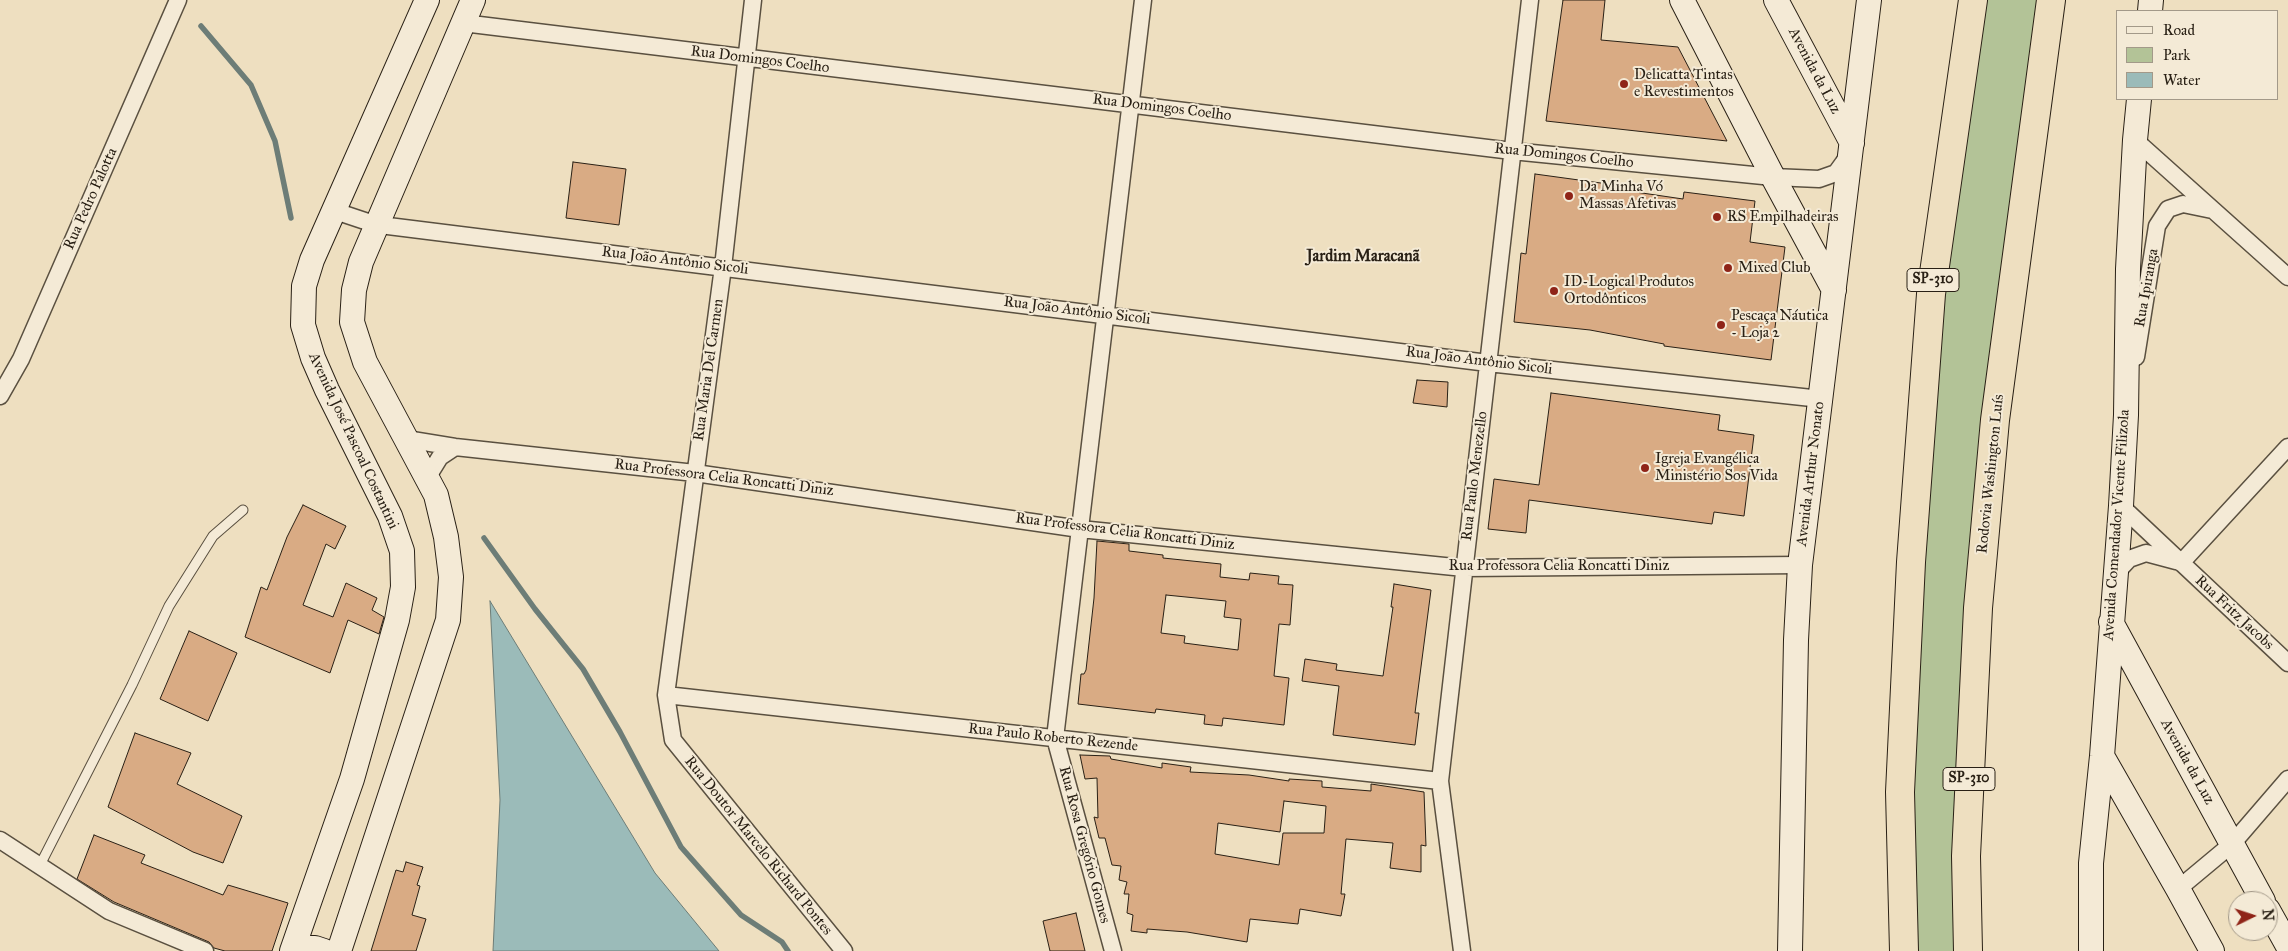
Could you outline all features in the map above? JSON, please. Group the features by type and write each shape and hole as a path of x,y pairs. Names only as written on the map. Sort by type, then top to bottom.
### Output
{"highway":[{"name":"SP-310","path":"1904,951 1900,792 1911,562 1931,294 1973,0"},
{"name":"Rodovia Washington Luís","path":"1968,951 1966,856 1978,608 1995,420 2051,0"},
{"path":"1978,608 1984,748 1984,951"},
{"path":"1893,951 1900,792"}],"main road":[{"name":"Avenida José Pascoal Costantini","path":"294,951 352,778 397,620 403,588 402,551 390,516 313,358 303,325 304,286 312,260 427,0"},
{"path":"339,951 448,620 451,577 446,537 436,495 365,362 352,322 354,290 362,262 377,225 473,0"},
{"path":"1682,0 1773,177 1834,290"},
{"name":"Avenida da Luz","path":"1776,0 1851,148"},
{"name":"Avenida Arthur Nonato","path":"1790,951 1796,640 1800,565 1869,0"},
{"name":"Avenida Comendador Vicente Filizola","path":"2090,951 2091,864 2102,756 2121,506 2126,416 2128,269 2135,140 2140,100"},
{"name":"Avenida da Luz","path":"2111,622 2258,891"},
{"path":"2102,756 2212,951"},
{"path":"2278,928 2288,946"},
{"path":"294,951 303,948 315,948 324,951"}],"street":[{"name":"Rua Pedro Palotta","path":"0,396 21,358 178,0"},
{"name":"Rua Maria Del Carmen","path":"673,740 666,695 723,267 753,0"},
{"path":"1055,738 1143,0"},
{"name":"Rua Paulo Menezello","path":"1462,951 1440,781 1530,0"},
{"name":"Rua Domingos Coelho","path":"463,23 1512,152 1773,177 1819,178 1836,173 1851,148"},
{"name":"Rua Ipiranga","path":"2135,140 2288,277"},
{"name":"Rua Ipiranga","path":"2126,416 2158,226 2168,209 2183,204 2212,210"},
{"name":"Rua João Antônio Sicoli","path":"335,211 377,225 1106,314 1488,363 1821,399"},
{"name":"Rua Professora Celia Roncatti Diniz","path":"406,439 695,473 1080,528 1464,568 1800,565"},
{"path":"427,478 440,457 455,446"},
{"path":"2181,563 2288,447"},
{"name":"Rua Fritz Jacobs","path":"2121,506 2288,663"},
{"name":"Rua Fritz Jacobs","path":"2116,573 2129,559 2146,553 2164,556 2181,563"},
{"name":"Rua Paulo Roberto Rezende","path":"666,695 1440,781"},
{"name":"Rua Rosa Gregório Gomes","path":"1055,738 1113,951"},
{"name":"Rua Doutor Marcelo Richard Pontes","path":"673,740 844,951"},
{"path":"2178,889 2232,844 2288,779"},
{"path":"0,840 109,911 205,951"}],"lane":[{"path":"39,867 132,684 169,606 213,536 244,510"}],"green space":[{"path":"1983,0 2043,0 1957,951 1914,951 1912,793 1935,368"}],"water":[{"path":"490,601 655,873 719,951 493,951 500,800"}],"building":[{"name":"Delicatta Tintas e Revestimentos","path":"1563,0 1605,0 1601,40 1678,47 1727,141 1546,121"},
{"path":"573,162 626,169 619,225 566,218"},
{"path":"1535,174 1608,184 1608,188 1683,199 1684,192 1755,201 1750,242 1785,247 1771,360 1664,346 1664,344 1590,330 1514,322 1521,253 1526,254"},
{"path":"1417,380 1448,382 1447,407 1413,403"},
{"name":"Igreja Evangélica Ministério Sos Vida","path":"1551,393 1720,415 1718,430 1754,435 1744,516 1714,512 1712,524 1529,500 1526,533 1488,529 1494,479 1539,485"},
{"path":"303,505 346,526 335,549 326,544 303,605 333,617 346,583 377,598 372,610 384,617 379,634 348,620 330,673 245,637 261,587 267,590 287,537"},
{"path":"1097,541 1129,544 1129,551 1163,555 1163,558 1221,564 1220,577 1249,580 1250,573 1279,576 1278,584 1293,585 1290,625 1279,624 1274,676 1289,678 1284,725 1223,718 1222,726 1204,724 1205,715 1156,709 1155,713 1078,704 1081,674 1084,674 1086,670 1094,598","holes":["1166,595 1226,601 1224,617 1241,619 1238,650 1184,643 1185,636 1161,633"]},
{"path":"1394,584 1431,590 1415,713 1419,713 1415,745 1333,735 1339,686 1302,681 1305,659 1337,664 1336,670 1383,676 1393,607 1391,607"},
{"path":"189,631 237,653 208,721 160,699"},
{"path":"135,733 191,753 177,784 242,816 223,863 193,852 108,807"},
{"path":"1080,755 1110,756 1111,759 1162,768 1162,763 1191,767 1190,772 1249,775 1289,781 1289,779 1322,781 1322,787 1371,791 1371,784 1424,792 1426,846 1421,845 1421,872 1390,868 1393,843 1346,839 1341,894 1345,894 1341,916 1300,909 1298,924 1250,919 1247,942 1187,932 1147,929 1147,933 1131,931 1133,915 1127,913 1129,894 1124,894 1127,882 1119,880 1121,866 1112,865 1105,838 1099,838 1094,817 1098,818 1097,778 1085,779","holes":["1284,801 1326,806 1324,833 1283,833 1279,865 1215,854 1218,823 1280,832"]},
{"path":"94,835 145,855 141,863 223,895 228,885 288,903 272,951 225,951 214,948 209,942 114,902 77,879"},
{"path":"406,862 423,867 417,885 420,886 412,915 426,919 416,951 371,951 396,870 403,872"},
{"path":"1076,913 1085,951 1050,951 1043,921"}],"waterway":[{"path":"201,26 251,85 275,141 291,218"},
{"path":"484,538 535,609 583,669 620,732 681,847 741,915 782,942 788,951"}],"place":[{"name":"Delicatta Tintas e Revestimentos","path":"1624,84"},
{"name":"Da Minha Vó Massas Afetivas","path":"1569,196"},
{"name":"RS Empilhadeiras","path":"1717,217"},
{"name":"Mixed Club","path":"1728,268"},
{"name":"ID-Logical Produtos Ortodônticos","path":"1554,291"},
{"name":"Pescaça Náutica - Loja 2","path":"1721,325"},
{"name":"Igreja Evangélica Ministério Sos Vida","path":"1645,468"}],"district":[{"name":"Jardim Maracanã","path":"1363,257"}]}
